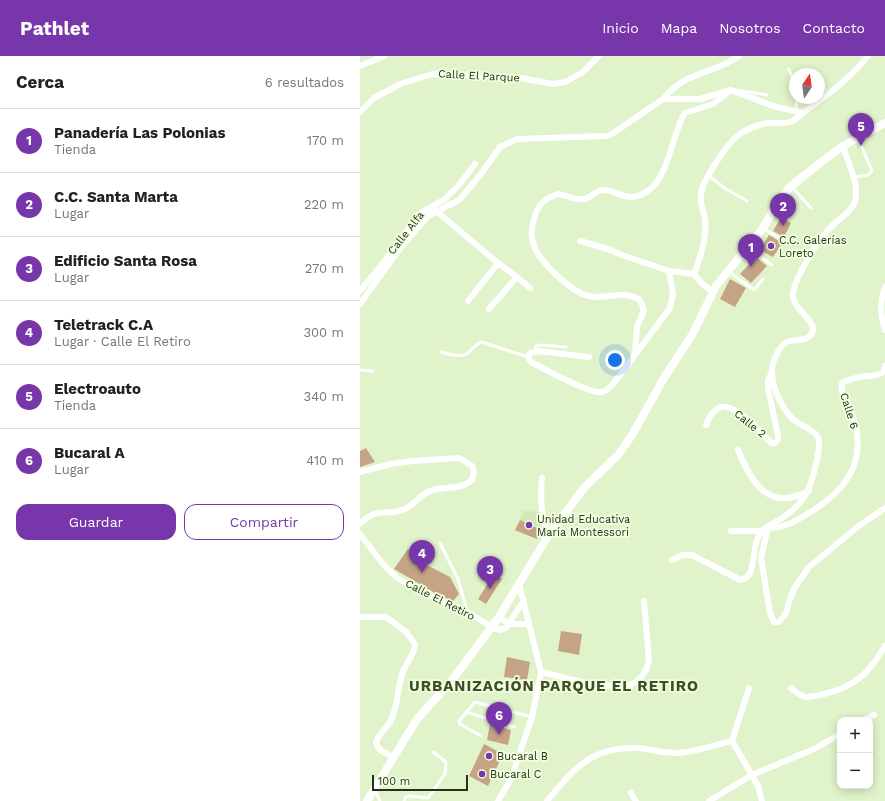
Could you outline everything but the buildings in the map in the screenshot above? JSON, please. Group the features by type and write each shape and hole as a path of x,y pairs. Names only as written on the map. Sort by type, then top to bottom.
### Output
{"street":[{"path":"360,66 384,56"},
{"name":"Calle El Parque","path":"360,112 374,98 400,84 432,74 508,77 553,84 565,82 582,72 599,56"},
{"path":"360,304 401,247 428,216 459,200 481,174 500,147 507,142 517,139 606,136 612,134 663,99 674,86 701,72 726,65 739,56"},
{"path":"694,274 701,252 705,229 705,220 700,202 701,192 722,152 740,133 767,124 785,124 793,122 826,96 861,65 868,56"},
{"path":"663,99 700,99 732,90 773,106 796,110 803,113"},
{"path":"635,354 637,328 644,310 640,300 622,294 591,297 574,290 539,255 532,243 531,232 536,213 542,201 558,194 578,200 586,198 598,190 603,190 622,196 631,196 645,192 661,175 685,113 713,104 732,90"},
{"path":"367,801 417,719 453,679 499,618 548,536 584,488 619,454 632,435 664,378 692,335 712,291 763,228 780,199 791,186 843,146 885,123"},
{"path":"672,560 688,554 740,580 750,577 756,545 765,529 791,512 800,504 809,491 819,444 818,437 814,432 797,422 787,412 781,402 774,383 772,372 774,359 782,347 788,342 806,338 811,335 813,330 812,324 794,303 792,298 794,290 815,249 827,231 835,222 852,209 855,204 856,190 843,146"},
{"name":"Calle Alfa","path":"360,291 388,257 419,214 445,198 459,185 475,164"},
{"path":"436,211 530,288"},
{"path":"580,242 608,249 622,256 669,271 694,274 702,284 712,291"},
{"path":"468,301 498,263"},
{"path":"589,357 539,351 528,356 531,362 587,390 601,393 614,383 670,308 673,294 669,271"},
{"path":"489,309 517,277"},
{"path":"885,287 880,303 881,316 885,330"},
{"name":"Calle 6","path":"765,529 781,528 802,517 836,494 846,484 853,470 858,452 854,422 841,390 842,383 854,377 879,376 883,373 885,366"},
{"name":"Calle 2","path":"706,425 716,410 722,407 728,407 750,421 771,443 775,443 778,440 778,436 768,388 768,380 772,372"},
{"path":"738,450 756,484 769,495 775,498 787,499 809,491"},
{"path":"360,472 392,464 459,458 472,466 474,472 472,480 462,487 433,490 424,493 405,509 378,512 368,515 360,524"},
{"path":"542,478 540,498 543,522 548,536"},
{"path":"765,529 761,558 770,613 774,622 779,622 786,613 795,587 809,567 860,525 885,508"},
{"path":"731,531 765,529"},
{"name":"Calle El Retiro","path":"360,534 383,564 397,578 424,593 468,612 492,628"},
{"path":"498,801 511,779 532,717 542,672 519,584"},
{"path":"492,628 503,630 509,624 524,600"},
{"path":"542,672 617,686 636,682 647,670 649,661 644,602"},
{"path":"360,617 386,617 406,632 415,644 414,651 403,670 395,712 391,722 378,735 376,743 380,750 393,757"},
{"path":"499,618 509,624 530,624"},
{"path":"791,688 798,694 807,698 842,690 858,680 885,646"},
{"path":"749,688 732,741 758,786 762,801"},
{"path":"870,717 874,715"},
{"path":"708,801 752,775 814,749 837,736"},
{"path":"547,801 575,768 606,751 639,748 675,753 732,741"},
{"path":"631,793 636,801"}],"lane":[{"path":"732,90 743,90 767,94"},
{"path":"796,104 796,110"},
{"path":"852,177 868,175 872,171 858,138"},
{"path":"709,176 726,190 747,201"},
{"path":"791,186 811,208"},
{"path":"763,228 787,242"},
{"path":"747,247 772,265"},
{"path":"727,271 754,290 763,279"},
{"path":"441,352 463,356 468,354 476,344 482,342 528,356"},
{"path":"534,352 536,346 540,345 566,347"},
{"path":"360,370 373,371"},
{"path":"440,543 458,579 468,612"},
{"path":"481,736 460,724 459,721 475,702 532,717"},
{"path":"466,712 514,727"},
{"path":"404,801 408,796 428,798 445,774 446,762 433,752"},
{"path":"374,788 380,801"}],"shaded area":[{"name":"Unidad Educativa María Montessori","path":"524,511 539,512 542,531 537,539 515,531"}],"place":[{"name":"Electroauto","path":"861,146"},
{"name":"C.C. Santa Marta","path":"783,226"},
{"name":"C.C. Galerías Loreto","path":"771,246"},
{"name":"Panadería Las Polonias","path":"751,267"},
{"name":"Unidad Educativa María Montessori","path":"529,525"},
{"name":"Teletrack C.A","path":"422,573"},
{"name":"Edificio Santa Rosa","path":"490,589"},
{"name":"Bucaral A","path":"499,735"},
{"name":"Bucaral B","path":"489,756"},
{"name":"Bucaral C","path":"482,774"}],"district":[{"name":"URBANIZACIÓN PARQUE EL RETIRO","path":"554,686"}]}
